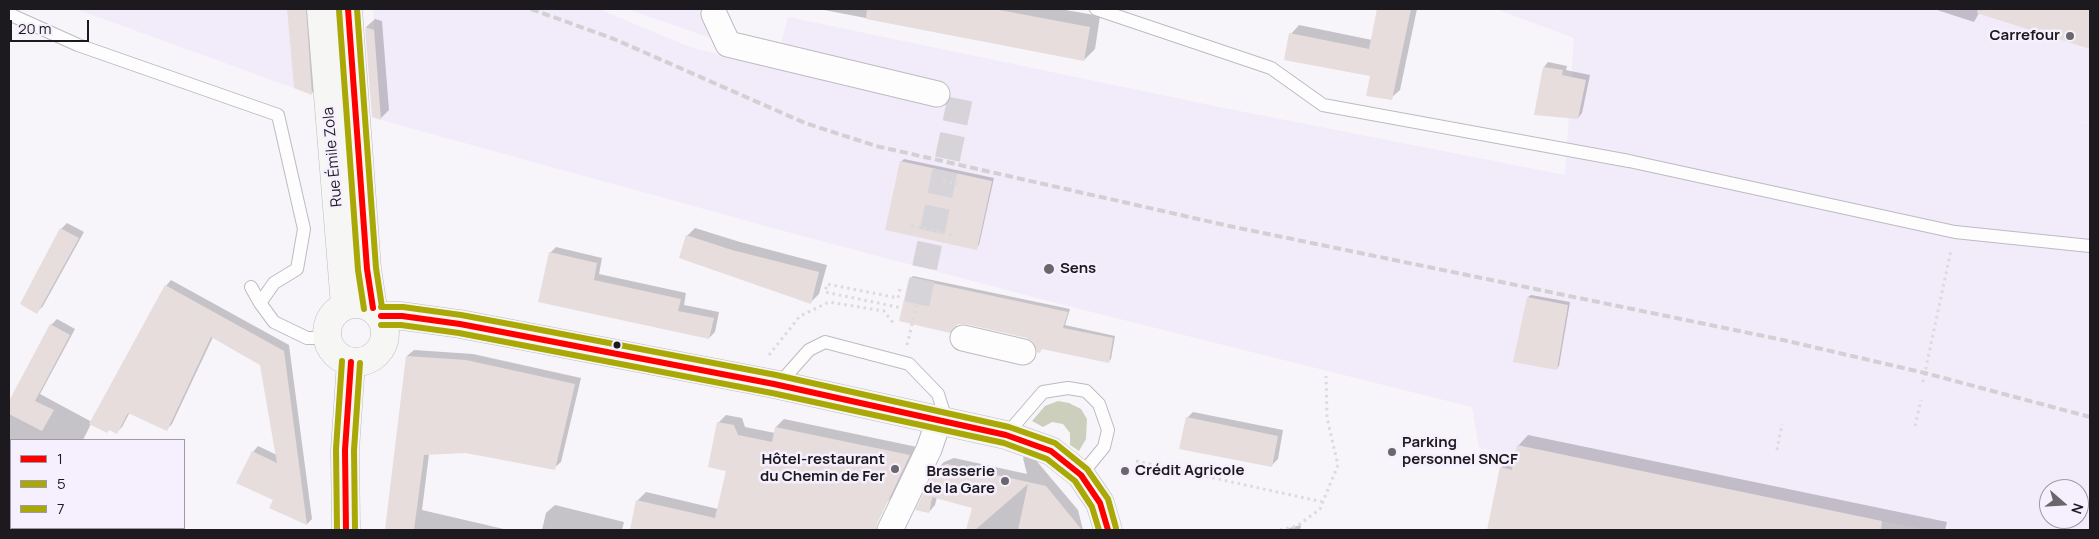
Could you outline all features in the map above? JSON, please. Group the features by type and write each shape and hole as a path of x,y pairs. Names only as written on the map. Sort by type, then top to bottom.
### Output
{"main road":[{"name":"Rue Émile Zola","path":"321,9 345,305"},
{"name":"Rue Émile Zola","path":"348,9 367,269 377,312"},
{"path":"377,312 386,336 378,353 370,359 360,362 344,360 333,350 327,338 329,322 333,315 345,305 354,303 364,304 377,312 460,324 774,384 1006,435 1051,451 1081,475 1100,503 1108,530"},
{"path":"346,530 345,450 351,362"}],"street":[{"path":"714,14 728,44 937,94"},
{"path":"963,338 1022,352"},
{"path":"890,530 941,421"}],"lane":[{"path":"1096,9 1270,68 1323,104 1629,161 1955,232 2090,246"},
{"path":"9,14 78,45 278,115 304,229 297,269 274,283 260,303"},
{"path":"251,287 274,322 307,338 327,338"},
{"path":"774,384 786,376 809,350 825,342 909,364 938,394 943,410 941,421"},
{"path":"1006,435 1043,392 1068,388 1086,392 1099,404 1108,430 1104,448 1081,475"}],"path":[{"path":"942,181 961,185"},
{"path":"911,226 952,235"},
{"path":"1923,382 1955,232"},
{"path":"900,289 898,298 827,284 825,292 902,308"},
{"path":"912,325 917,304"},
{"path":"1280,530 1297,526 1320,509 1338,465 1327,418 1326,376"},
{"path":"1915,426 1920,400"},
{"path":"1777,450 1782,424"},
{"path":"1136,461 1323,502"}],"shaded area":[{"path":"76,9 287,9 294,88"},
{"path":"373,9 599,9 692,48 775,67 788,17 1224,108 1565,175 1574,38 1496,9 2090,9 2090,123 2073,120 2090,124 2090,530 1929,530 1479,448 1472,407 1064,305 806,237 381,120"},
{"path":"627,9 723,9 728,44"}],"green space":[{"path":"1058,401 1069,403 1081,409 1087,419 1086,439 1079,451 1070,445 1070,433 1063,424 1052,422 1043,427 1032,421 1045,406"}],"building":[{"path":"287,9 306,9 312,95 294,88"},
{"path":"867,9 994,9 1090,27 1084,61 866,19"},
{"path":"1377,9 1411,9 1392,100 1366,96 1370,76 1284,60 1289,33 1369,49"},
{"name":"Carrefour","path":"1978,9 2090,9 2090,49 1977,13"},
{"path":"365,27 374,30 381,120 372,117"},
{"path":"1543,67 1563,70 1562,75 1586,80 1578,119 1534,115"},
{"path":"900,161 992,181 977,250 885,230"},
{"path":"60,228 79,238 37,314 20,304"},
{"path":"686,235 732,250 819,272 811,304 679,258"},
{"path":"549,252 597,263 594,280 681,299 678,311 714,318 709,339 538,302"},
{"path":"909,278 1068,312 1063,328 1113,338 1109,363 1042,349 1040,353 1037,352 1033,342 1027,338 966,324 958,324 950,333 899,321"},
{"path":"165,285 284,351 307,525 269,508 273,500 236,483 252,451 277,463 260,365 211,337 167,431 128,413 117,434 109,430 107,433 89,424"},
{"path":"1527,297 1568,305 1557,370 1513,362"},
{"path":"50,324 70,335 35,401 54,410 42,431 9,414 9,401"},
{"path":"406,356 466,360 575,384 555,470 466,453 424,455 414,530 385,530"},
{"path":"1186,417 1278,436 1272,467 1179,449"},
{"path":"717,422 734,425 738,435 772,442 775,427 910,455 877,524 876,530 630,530 636,500 715,518 726,471 708,467"},
{"path":"1517,445 1882,521 1881,530 1487,530 1500,467 1512,470"},
{"path":"947,464 1046,486 1082,530 1018,530 1028,484 975,530 966,530 972,508 932,497 929,513 915,510 936,468"}],"tunnel":[{"path":"917,304 960,99"}],"railway":[{"path":"531,9 614,39 805,123 876,146 1229,226 1783,340 1925,373 2090,417"}],"transit line":[{"name":"1","path":"348,9 367,269 373,308"},
{"name":"7","path":"357,9 376,268 382,307"},
{"name":"5","path":"339,10 358,270 364,309"},
{"name":"7","path":"381,307 403,307 520,326 776,375 1009,427 1055,443 1087,469 1108,499 1116,528"},
{"name":"1","path":"381,316 402,316 460,324 518,335 774,384 1006,435 1051,451 1081,475 1100,503 1108,530"},
{"name":"5","path":"381,325 401,325 459,333 772,393 1004,443 1047,459 1075,481 1092,507 1099,530"},
{"name":"7","path":"337,530 336,449 342,361"},
{"name":"1","path":"346,530 345,450 351,362"},
{"name":"5","path":"355,530 354,450 360,363"}],"place":[{"name":"Carrefour","path":"2070,36"},
{"name":"Sens","path":"1049,269"},
{"name":"Parking personnel SNCF","path":"1392,452"},
{"name":"Hôtel-restaurant du Chemin de Fer","path":"895,469"},
{"name":"Crédit Agricole","path":"1125,471"},
{"name":"Brasserie de la Gare","path":"1005,481"}]}
